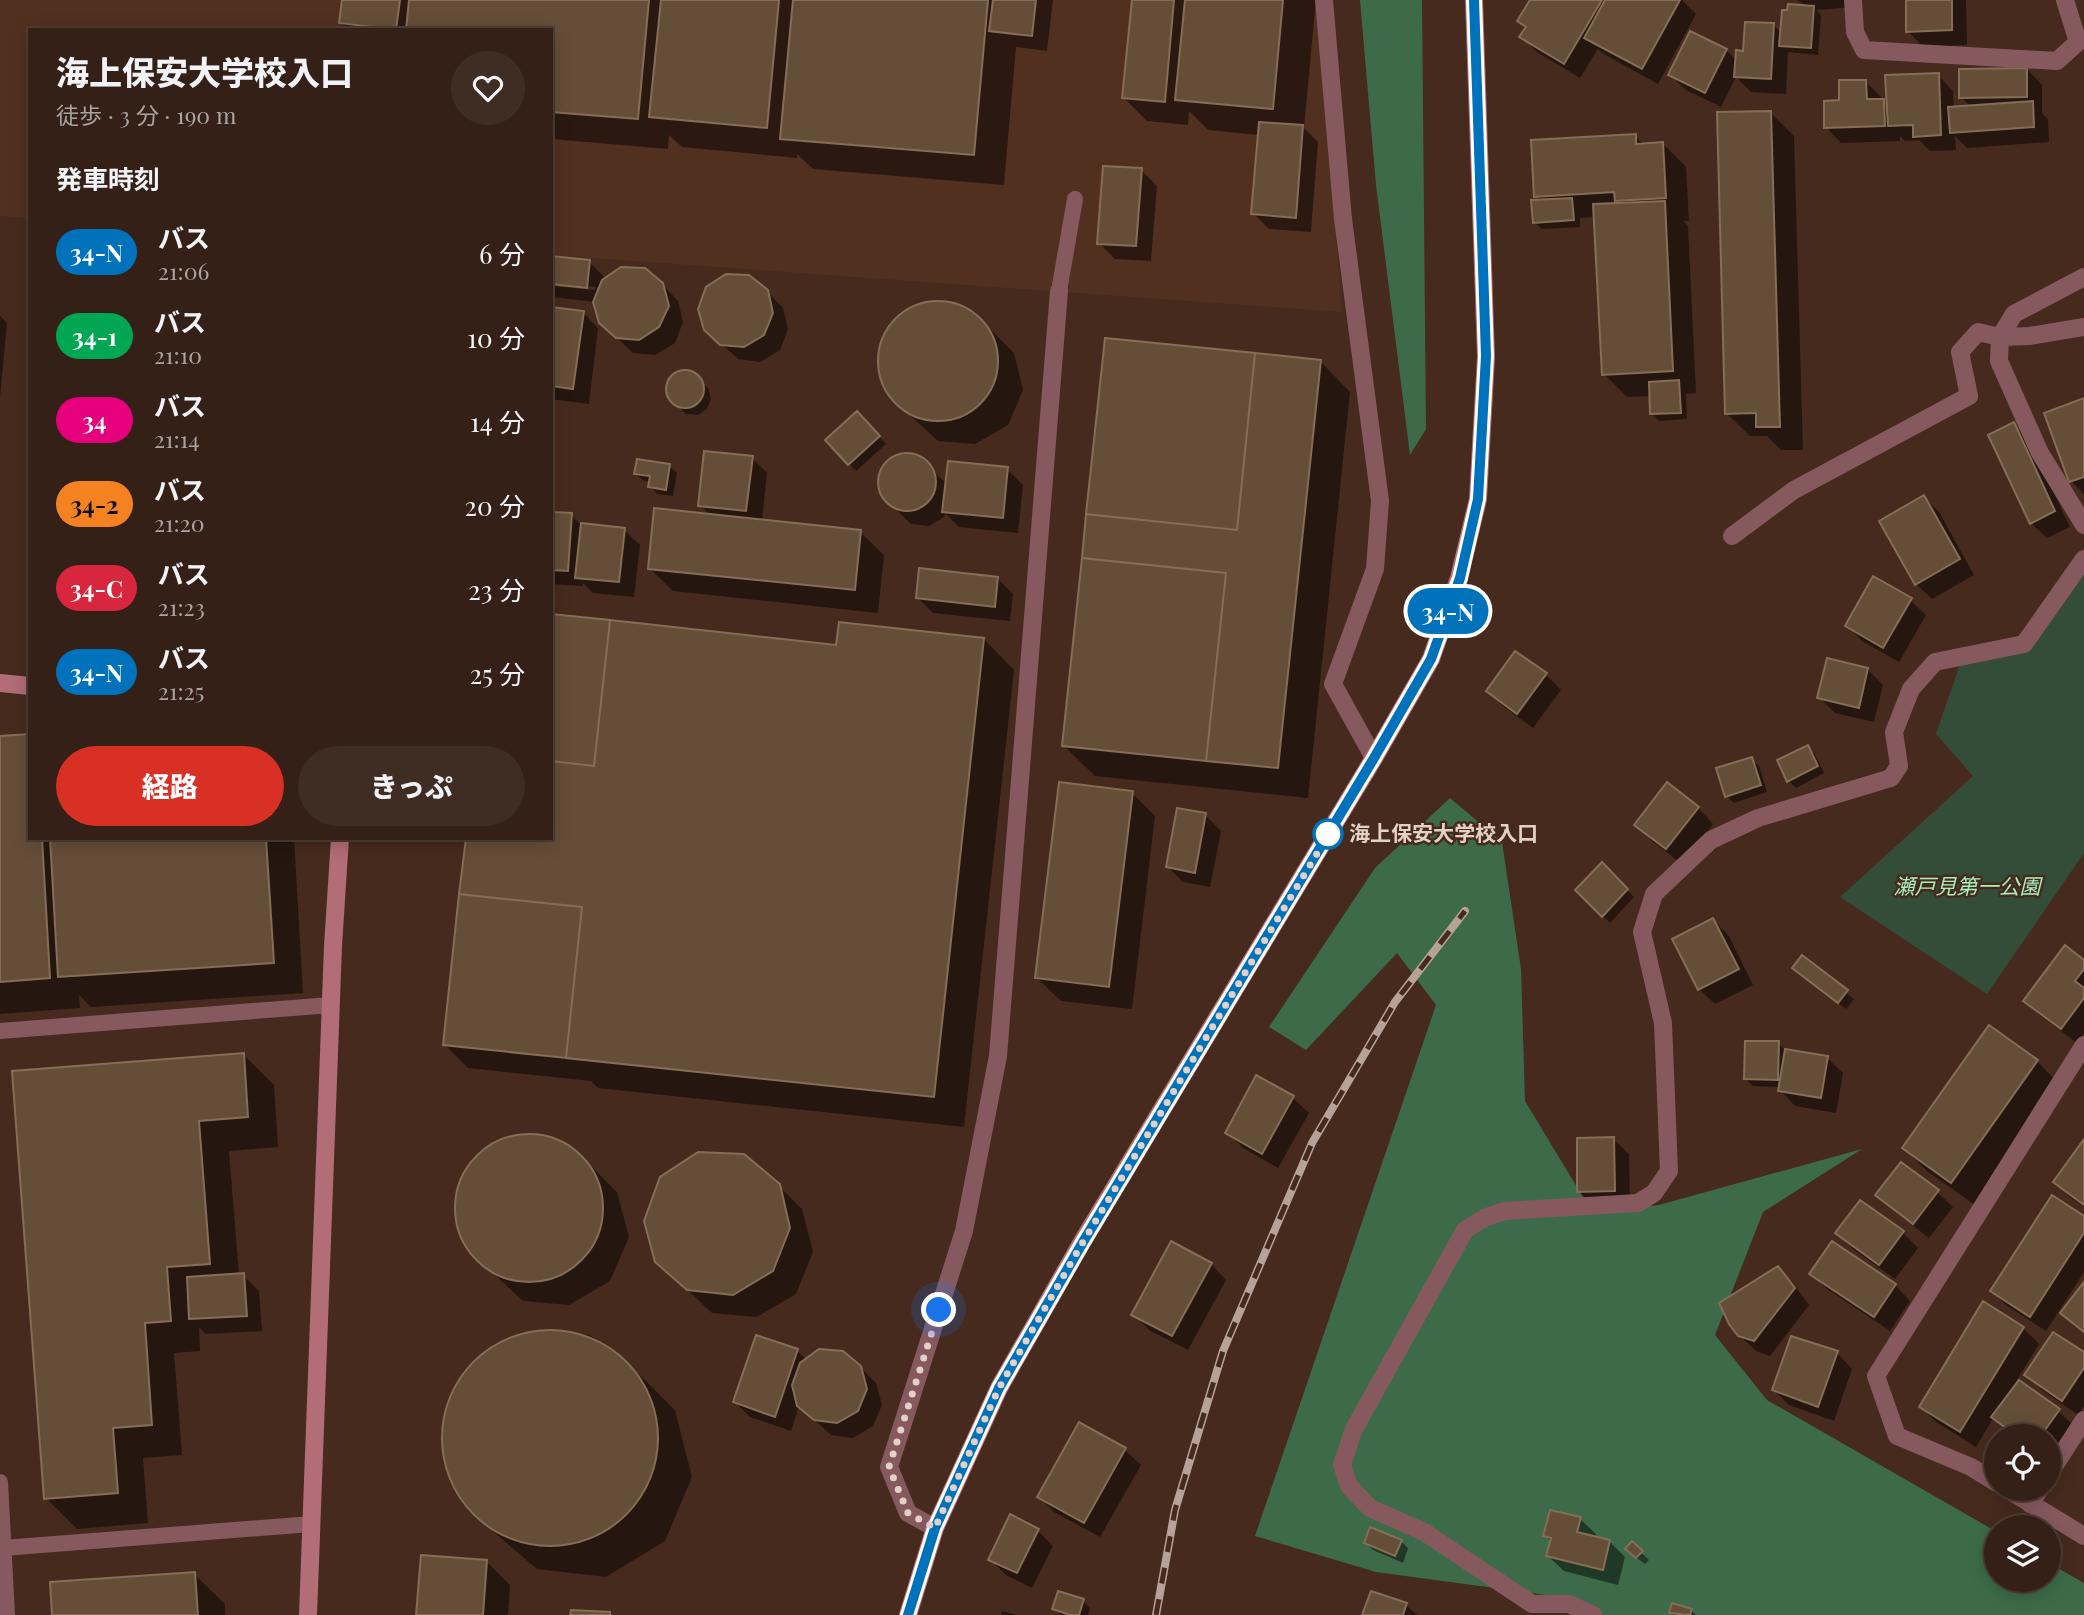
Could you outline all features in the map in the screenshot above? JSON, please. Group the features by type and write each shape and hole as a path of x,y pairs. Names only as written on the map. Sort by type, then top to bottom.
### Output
{"street":[{"path":"1324,0 1343,219 1380,501 1375,569 1333,684 1374,758"},
{"path":"908,1615 935,1528 999,1388 1431,659 1460,578 1478,499 1486,356 1474,0"},
{"path":"1853,0 1855,32 1864,50 2057,61 2078,41 2065,0"},
{"path":"2084,277 2014,314 2000,337 1999,361 2040,453 2084,525"},
{"path":"935,1528 908,1513 889,1467 964,1231 998,1056 1059,291"},
{"path":"1732,536 1794,490 1969,396 1960,352 1978,332 2000,337 2029,336 2084,327"},
{"path":"1593,1615 1569,1604 1532,1604 1424,1532 1370,1508 1349,1486 1342,1465 1354,1429 1465,1230 1484,1218 1504,1211 1638,1203 1654,1193 1669,1171 1663,1023 1642,932 1654,894 1712,840 1758,818 1891,778 1899,766 1894,732 1910,689 1934,662 2024,644 2084,559"},
{"path":"0,682 28,686"},
{"path":"308,1615 331,1005 340,840"},
{"path":"1984,1475 1897,1436 1876,1377 2084,1045"},
{"path":"2061,1455 2084,1420"},
{"path":"2040,1501 2084,1536"}],"lane":[{"path":"1059,291 1075,199"},
{"path":"0,1031 331,1005"},
{"path":"0,1482 7,1615"},
{"path":"3,1548 313,1524"}],"shaded area":[{"path":"0,0 1317,0 1342,312 553,255 553,28 28,28 28,218 0,216"}],"green space":[{"path":"1360,0 1422,0 1426,429 1410,455 1376,185"},
{"name":"瀬戸見第一公園","path":"2084,573 2084,853 1987,994 1840,897 1973,776 1936,734 1960,664 2028,651"},
{"path":"1450,798 1502,842 1521,969 1525,1101 1592,1212 1659,1205 1862,1149 1763,1212 1715,1335 1767,1400 1984,1525 1984,1592 2061,1592 2061,1570 2084,1583 2084,1615 1594,1615 1568,1598 1376,1572 1255,1536 1436,1005 1397,953 1306,1050 1269,1027 1375,868"}],"building":[{"path":"342,0 400,0 396,28 339,23"},
{"path":"409,0 649,0 638,119 553,112 553,28 406,28"},
{"path":"661,0 779,0 767,128 649,117"},
{"path":"793,0 988,0 974,155 780,139"},
{"path":"993,0 1036,0 1032,36 989,31"},
{"path":"1132,0 1174,0 1165,102 1122,98"},
{"path":"1185,0 1283,0 1273,109 1175,100"},
{"path":"1530,0 1602,0 1564,64 1519,37 1526,27 1517,21"},
{"path":"1605,0 1680,0 1642,69 1584,38"},
{"path":"1906,0 1952,0 1952,30 1906,32"},
{"path":"1788,4 1814,6 1811,48 1779,46 1782,10 1787,10"},
{"path":"1745,22 1774,23 1771,79 1734,77 1736,50 1743,51"},
{"path":"1690,31 1727,49 1705,93 1668,75"},
{"path":"2027,68 2027,97 1959,98 1959,69"},
{"path":"1939,73 1941,135 1913,137 1913,125 1888,126 1885,75"},
{"path":"1839,80 1866,80 1867,99 1884,99 1885,126 1824,128 1824,101 1839,100"},
{"path":"2033,101 2034,127 1950,133 1948,107"},
{"path":"1771,111 1780,427 1756,427 1756,413 1725,414 1717,112"},
{"path":"1259,122 1303,125 1296,218 1251,214"},
{"path":"1636,134 1636,144 1663,142 1666,198 1615,201 1614,192 1534,197 1531,140"},
{"path":"1103,166 1142,168 1136,246 1097,244"},
{"path":"1572,198 1574,220 1533,223 1531,200"},
{"path":"1665,201 1673,371 1602,375 1593,204"},
{"path":"553,256 590,260 587,288 553,284"},
{"path":"621,267 645,268 663,283 669,306 659,327 639,340 616,338 599,323 593,302 602,280"},
{"path":"726,274 749,275 768,290 773,313 764,335 744,347 720,345 704,330 698,309 706,287"},
{"path":"938,301 961,305 981,318 994,338 998,361 994,384 981,404 961,417 938,421 915,417 895,404 882,384 878,361 882,338 895,318 915,305"},
{"path":"553,307 584,311 573,389 553,386"},
{"path":"1105,338 1255,353 1237,530 1086,514"},
{"path":"1255,353 1321,360 1278,768 1206,761 1226,573 1082,558 1086,514 1237,530"},
{"path":"685,370 699,375 704,389 699,403 685,408 671,403 666,389 671,375"},
{"path":"1679,380 1681,413 1650,414 1649,382"},
{"path":"2084,398 2084,477 2069,482 2044,413"},
{"path":"857,411 880,436 848,465 825,440"},
{"path":"2014,422 2055,511 2030,524 1988,435"},
{"path":"704,451 753,456 746,511 698,506"},
{"path":"907,453 918,455 931,466 936,482 934,493 923,506 907,511 896,509 883,498 878,482 880,471 891,458"},
{"path":"637,459 670,464 666,490 648,487 650,476 634,474"},
{"path":"948,461 1008,467 1003,518 942,512"},
{"path":"1924,495 1960,559 1915,585 1879,521"},
{"path":"654,508 861,530 855,590 648,569"},
{"path":"553,512 572,513 568,571 553,570"},
{"path":"581,523 625,528 619,582 575,578"},
{"path":"1082,558 1226,573 1206,761 1062,746"},
{"path":"919,568 998,577 995,607 916,598"},
{"path":"1873,576 1912,598 1883,648 1845,626"},
{"path":"553,614 610,620 594,766 553,761"},
{"path":"610,620 836,645 839,622 984,638 934,1097 566,1058 582,907 459,894 466,840 553,840 553,761 594,766"},
{"path":"1515,651 1547,673 1517,714 1486,691"},
{"path":"1827,658 1868,668 1859,708 1817,698"},
{"path":"28,734 28,840 42,840 50,978 0,982 0,736"},
{"path":"1808,745 1818,766 1787,782 1777,760"},
{"path":"1752,757 1761,785 1725,797 1716,768"},
{"path":"1059,782 1133,791 1109,987 1035,978"},
{"path":"1667,782 1699,807 1666,849 1634,825"},
{"path":"1177,808 1206,813 1195,873 1166,867"},
{"path":"50,840 266,840 274,963 58,977"},
{"path":"1602,862 1628,889 1602,917 1575,890"},
{"path":"459,894 582,907 566,1058 443,1045"},
{"path":"1713,918 1739,969 1698,990 1672,939"},
{"path":"2065,945 2084,960 2084,969 2075,981 2084,988 2084,998 2061,1029 2023,1001"},
{"path":"1802,955 1848,990 1838,1003 1792,968"},
{"path":"1989,1025 2038,1060 1951,1183 1902,1148"},
{"path":"1745,1041 1779,1041 1778,1080 1744,1079"},
{"path":"1785,1049 1828,1056 1821,1098 1778,1091"},
{"path":"244,1053 248,1117 199,1121 210,1264 167,1267 171,1321 145,1323 152,1425 113,1428 118,1493 44,1499 12,1071"},
{"path":"1256,1075 1294,1096 1262,1154 1225,1133"},
{"path":"529,1134 557,1139 581,1156 598,1180 603,1208 598,1236 581,1260 557,1277 529,1282 501,1277 477,1260 460,1236 455,1208 460,1180 477,1156 501,1139"},
{"path":"1614,1137 1615,1191 1577,1192 1577,1138"},
{"path":"2084,1139 2084,1205 2053,1182"},
{"path":"698,1152 744,1154 780,1184 790,1228 773,1271 733,1295 687,1290 655,1262 644,1221 660,1177"},
{"path":"1901,1162 1939,1190 1913,1224 1875,1195"},
{"path":"2052,1195 2084,1216 2084,1233 2030,1317 1990,1291"},
{"path":"1860,1200 1904,1231 1879,1265 1835,1233"},
{"path":"1171,1241 1212,1263 1172,1336 1131,1315"},
{"path":"1832,1241 1896,1284 1874,1317 1809,1274"},
{"path":"1778,1266 1795,1288 1754,1341 1738,1336 1719,1303"},
{"path":"244,1273 247,1316 189,1319 187,1277"},
{"path":"2084,1282 2084,1332 2060,1313"},
{"path":"1983,1301 2024,1327 1960,1432 1919,1407"},
{"path":"550,1330 591,1338 610,1348 626,1362 640,1378 650,1397 658,1438 650,1479 640,1498 626,1514 610,1528 591,1538 550,1546 509,1538 490,1528 474,1514 460,1498 450,1479 442,1438 450,1397 460,1378 474,1362 490,1348 509,1338"},
{"path":"2053,1332 2084,1352 2084,1368 2062,1401 2024,1375"},
{"path":"756,1335 798,1349 775,1417 733,1402"},
{"path":"1791,1336 1838,1351 1818,1407 1772,1390"},
{"path":"819,1349 843,1351 861,1366 867,1389 858,1411 837,1423 814,1420 797,1406 792,1385 800,1363"},
{"path":"2019,1380 2060,1409 2049,1424 2000,1424 1991,1417"},
{"path":"1079,1422 1126,1448 1084,1523 1037,1497"},
{"path":"1550,1510 1581,1517 1577,1532 1610,1540 1603,1570 1546,1556 1551,1538 1543,1536"},
{"path":"1010,1514 1039,1529 1017,1573 988,1560"},
{"path":"1370,1527 1402,1540 1395,1556 1364,1543"},
{"path":"1632,1541 1643,1551 1636,1558 1625,1549"},
{"path":"421,1555 487,1560 483,1615 416,1615"},
{"path":"195,1572 198,1615 52,1615 50,1582"},
{"path":"1058,1591 1084,1599 1079,1615 1052,1609"},
{"path":"1371,1591 1407,1603 1403,1615 1362,1615"},
{"path":"1672,1603 1692,1609 1690,1615 1669,1613"},
{"path":"571,1610 610,1612 610,1615 570,1615"}],"railway":[{"path":"1156,1615 1175,1510 1223,1351 1312,1143 1395,1002 1465,911"}],"bus line":[{"name":"34-N","path":"908,1615 935,1528 999,1388 1083,1242 1431,659 1460,578 1478,499 1486,356 1474,0"}],"place":[{"name":"海上保安大学校入口","path":"1328,834"}],"route":[{"path":"939,1310 889,1467 908,1513 935,1528 999,1388 1083,1242 1333,827 1328,834"}]}
